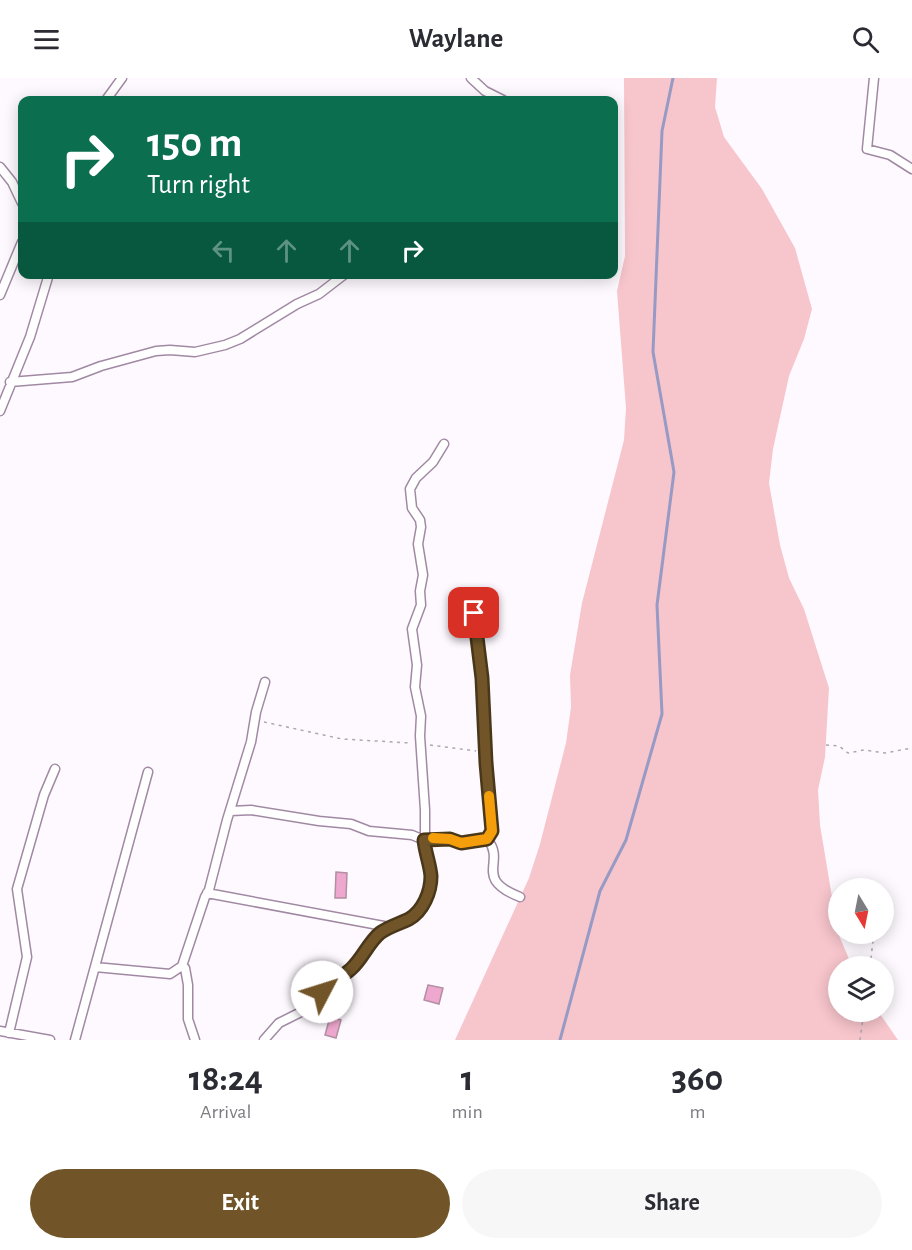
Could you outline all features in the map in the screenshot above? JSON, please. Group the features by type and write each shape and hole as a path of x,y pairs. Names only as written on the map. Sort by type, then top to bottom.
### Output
{"street":[{"path":"109,96 122,78"},
{"path":"471,78 485,91 495,96"},
{"path":"874,78 867,149 890,155 912,169"},
{"path":"0,167 12,182 18,195"},
{"path":"0,295 18,252"},
{"path":"0,411 30,337 47,279"},
{"path":"10,382 72,377 101,366 156,351 195,352 225,345 240,339 297,304 319,294 338,279"},
{"path":"264,1040 279,1023 303,1011 332,982 351,969 377,936 410,918 418,911 428,892 431,874 424,840 421,716 415,687 417,665 412,629 422,605 420,591 423,575 418,544 421,526 412,508 410,489 416,478 433,462 444,444"},
{"path":"231,811 251,810 319,821 340,822 369,831 412,836 424,840 450,839 461,843 487,839 492,831 492,823 481,668 474,613"},
{"path":"95,967 170,974 182,966 231,811 265,682"},
{"path":"50,1040 4,1032 27,957 17,889 44,795 55,769"},
{"path":"75,1040 148,771"},
{"path":"487,839 492,845 494,859 492,868 496,882 506,891 520,897"},
{"path":"207,892 390,927"},
{"path":"182,966 185,968 188,985 188,1018 195,1040"}],"path":[{"path":"254,720 342,739 467,748 486,753"},
{"path":"826,745 839,746 848,753 864,750 885,753 912,748"},
{"path":"860,1040 862,1022"}],"shaded area":[{"path":"624,78 717,78 715,107 724,137 762,189 795,248 812,309 804,339 789,376 773,449 769,483 780,545 789,578 804,609 829,688 825,757 818,790 820,825 829,878 828,944 843,944 848,956 828,956 828,1022 886,1022 898,1040 455,1040 529,878 566,743 571,707 570,675 582,603 624,440 626,408 617,291 625,256"}],"building":[{"path":"336,872 347,873 346,898 335,898"},
{"path":"428,985 443,988 439,1004 424,1000"},
{"path":"330,1017 341,1020 336,1038 325,1035"}],"waterway":[{"path":"560,1040 600,891 626,840 662,714 657,605 674,472 653,352 662,131 673,78"}],"slow traffic":[{"path":"433,838 450,839 461,843 487,839 492,831 489,796"}],"route":[{"path":"322,992 351,969 377,936 410,918 418,911 428,892 431,874 424,840 450,839 461,843 477,841 487,839 492,831 482,678 474,613"}]}
